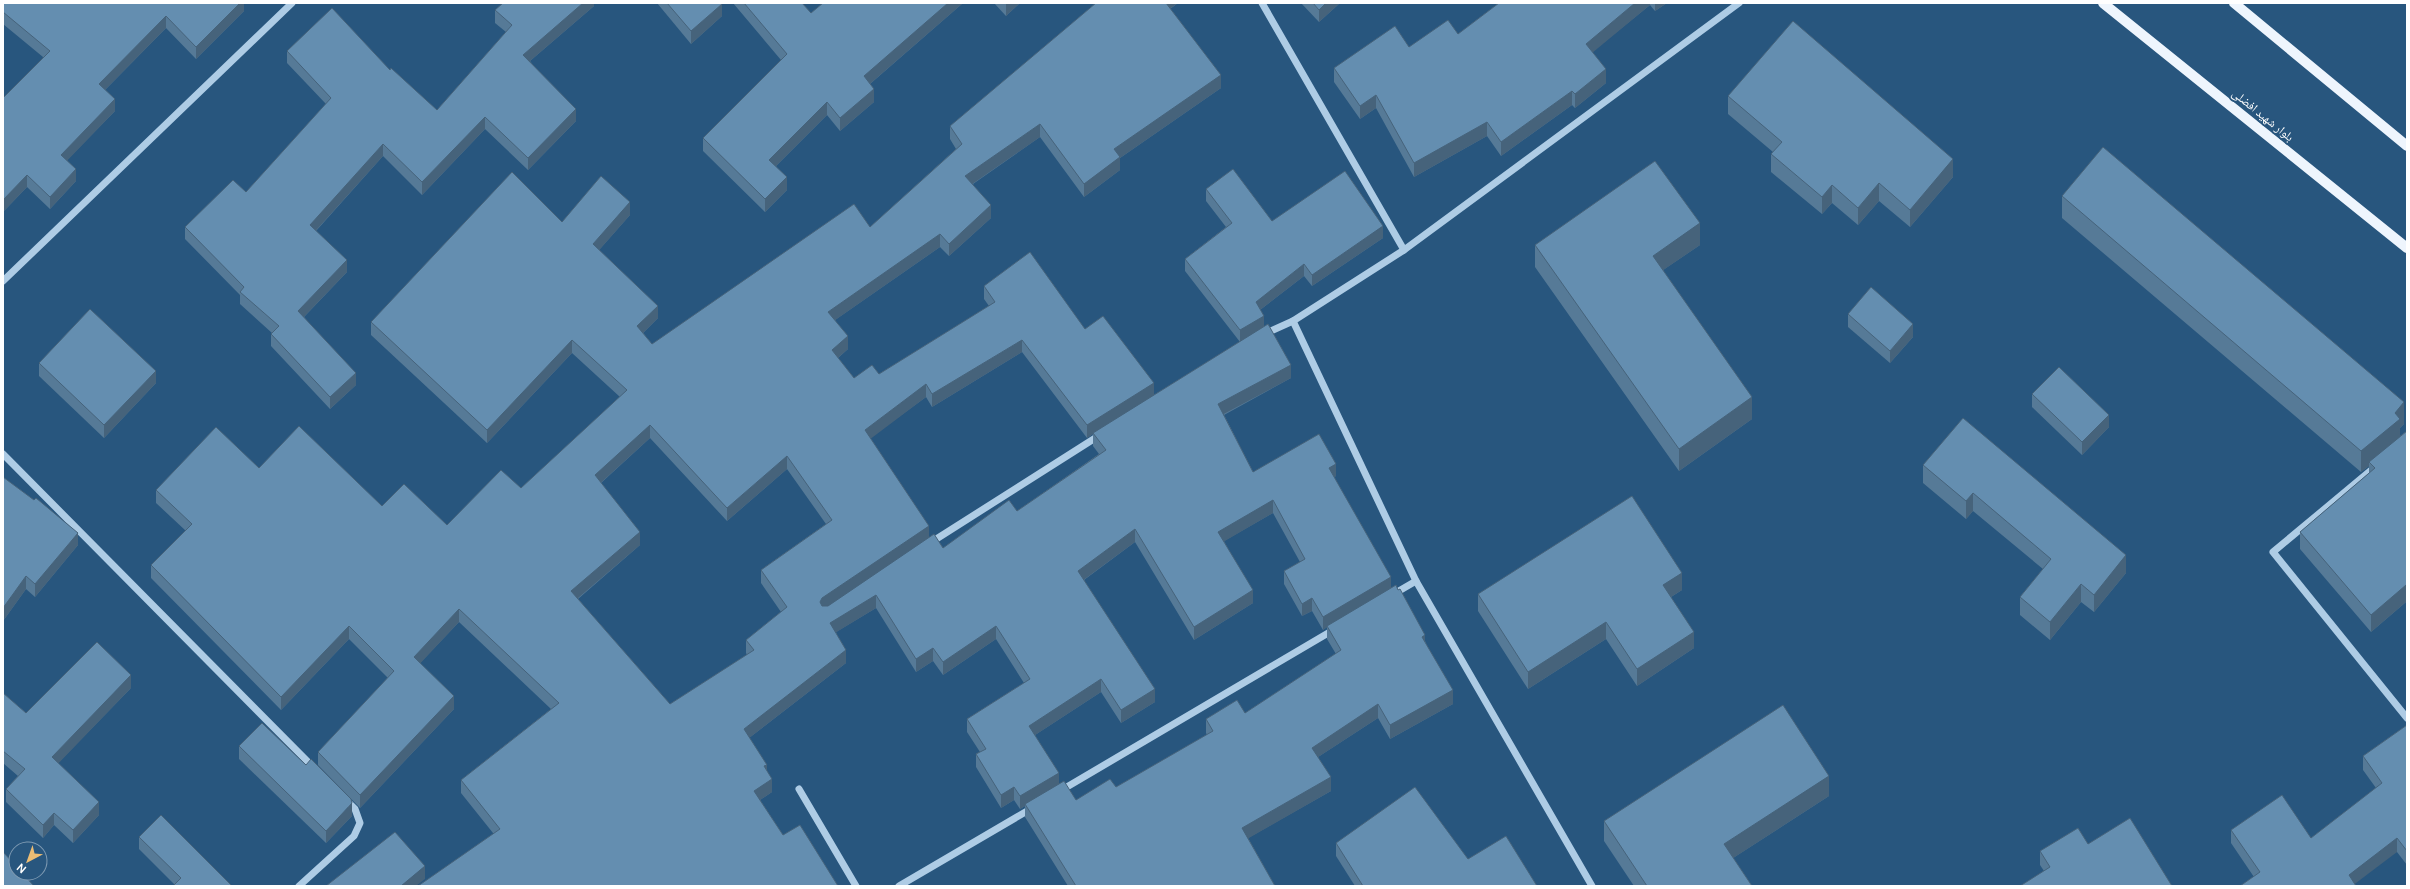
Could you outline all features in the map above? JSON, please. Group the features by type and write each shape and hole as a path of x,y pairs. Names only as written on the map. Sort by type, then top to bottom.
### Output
{"main road":[{"name":"بلوار شهید افضلی","path":"2103,3 2407,248"},
{"path":"2234,3 2407,146"}],"street":[{"path":"3,281 292,3"},
{"path":"1262,3 1404,250"},
{"path":"1258,336 1294,321 1404,250 1739,3"},
{"path":"1294,321 1416,581 1592,886"},
{"path":"920,550 1105,432"},
{"path":"3,454 322,776"},
{"path":"2383,461 2273,552 2407,718"},
{"path":"1382,601 1416,581"},
{"path":"1056,794 1341,625"},
{"path":"799,789 856,886"},
{"path":"299,886 354,836 360,823 355,810 338,792"},
{"path":"899,886 1042,802"}],"building":[{"path":"3,3 240,3 196,47 166,16 99,84 115,99 61,155 76,169 50,197 27,175 3,200 3,98 50,51 3,12"},
{"path":"503,3 583,3 523,55 576,109 528,158 485,117 422,182 383,144 310,225 347,260 298,311 356,373 330,397 271,334 279,326 240,292 244,287 185,227 233,180 246,192 331,98 287,51 332,8 390,70 391,68 437,110 512,25 495,10"},
{"path":"667,3 722,3 722,4 691,31"},
{"path":"744,3 802,3 811,13 823,3 948,3 864,76 874,89 840,118 827,102 769,160 787,177 765,199 703,138 787,54"},
{"path":"1096,3 1166,3 1221,75 1114,149 1120,157 1084,184 1040,124 965,176 991,205 949,244 940,234 828,312 848,336 832,350 854,378 872,365 879,374 995,302 984,286 1030,252 1085,329 1103,316 1154,383 1087,425 1022,340 932,394 926,384 865,430 929,526 822,598 820,602 822,606 828,606 934,534 943,548 1009,500 1017,511 1106,450 1093,433 1268,324 1291,365 1218,404 1253,472 1319,434 1336,464 1329,468 1391,577 1323,617 1312,598 1302,604 1284,571 1305,559 1273,500 1218,532 1253,590 1194,627 1135,529 1078,571 1155,689 1121,710 1101,679 1029,726 1059,773 1020,796 1014,787 1001,795 976,754 986,749 967,719 1030,679 996,626 943,662 933,648 916,659 876,595 830,623 846,650 744,729 767,765 764,766 772,779 754,791 783,835 800,825 838,886 418,886 500,829 461,780 559,703 459,609 414,657 454,696 360,795 318,752 394,671 349,626 281,697 151,565 192,524 156,490 216,427 259,468 299,426 382,506 404,484 447,525 501,470 521,488 627,390 572,340 487,430 371,322 512,172 562,222 601,176 630,202 593,244 658,306 637,326 652,344 854,204 870,227 962,144 950,126","holes":["650,425 727,508 787,456 832,520 761,570 787,607 746,640 754,650 670,704 571,591 640,532 595,475"]},
{"path":"1313,3 1326,3 1319,10"},
{"path":"1499,3 1635,3 1586,44 1606,69 1575,94 1572,91 1501,142 1487,122 1414,163 1376,95 1360,106 1334,68 1395,26 1409,47 1448,20 1458,34"},
{"path":"1793,21 1953,159 1910,210 1879,183 1858,208 1832,185 1822,197 1771,154 1782,142 1728,96"},
{"path":"2103,147 2404,402 2395,413 2400,419 2361,451 2062,196"},
{"path":"1655,161 1700,223 1653,256 1752,397 1679,449 1535,245"},
{"path":"1233,169 1272,221 1345,171 1383,226 1312,275 1304,264 1256,302 1264,316 1240,330 1185,259 1232,223 1206,189"},
{"path":"1871,287 1913,324 1890,351 1848,314"},
{"path":"90,309 156,371 104,425 39,363"},
{"path":"2059,367 2109,415 2082,442 2032,394"},
{"path":"1963,418 2126,555 2094,595 2081,584 2050,622 2020,597 2051,559 1973,493 1966,501 1923,465"},
{"path":"2407,431 2407,586 2406,585 2371,615 2300,532 2375,468 2369,462"},
{"path":"3,477 34,500 36,498 78,533 35,584 26,576 3,608"},
{"path":"1632,496 1682,573 1663,585 1694,632 1637,669 1606,622 1528,672 1478,594"},
{"path":"1396,585 1398,590 1400,589 1425,635 1422,637 1453,690 1390,725 1378,704 1312,748 1331,777 1242,828 1275,886 1076,886 1025,804 1064,781 1076,800 1110,779 1116,787 1213,731 1206,719 1237,700 1245,713 1341,650 1327,626"},
{"path":"97,642 131,675 52,757 99,802 73,830 54,813 43,825 6,789 25,769 3,751 3,693 26,713"},
{"path":"1783,705 1829,776 1724,844 1752,886 1647,886 1604,821"},
{"path":"262,723 306,765 311,759 351,799 352,803 326,831 239,746"},
{"path":"2407,725 2407,851 2397,838 2349,875 2356,886 2240,886 2260,872 2231,830 2282,795 2311,838 2382,783 2363,756"},
{"path":"1415,787 1468,859 1506,836 1537,886 1363,886 1336,843"},
{"path":"161,815 232,886 173,886 181,878 139,837"},
{"path":"2130,818 2172,886 2020,886 2050,867 2040,851 2078,828 2088,844"},
{"path":"395,832 425,866 401,886 326,886"},
{"path":"3,852 8,857 8,881 29,881 34,886 3,886"}]}
